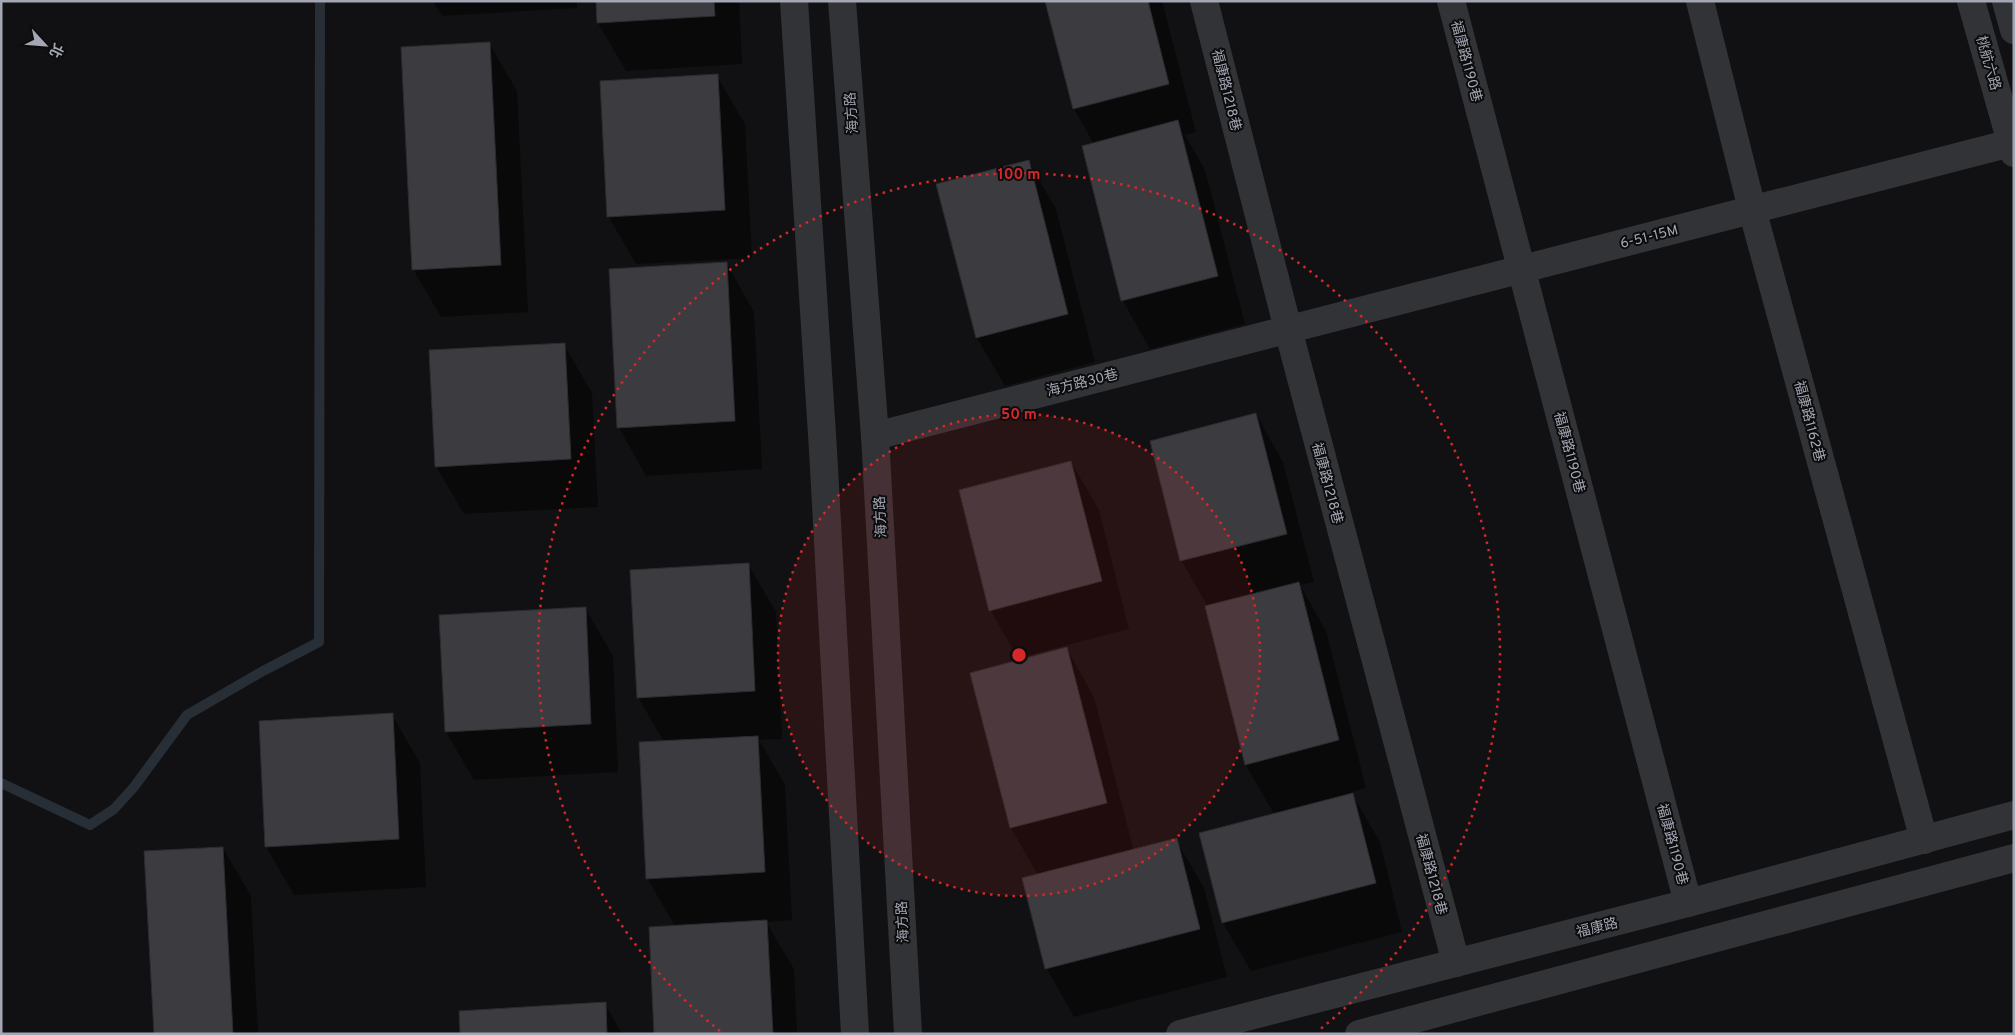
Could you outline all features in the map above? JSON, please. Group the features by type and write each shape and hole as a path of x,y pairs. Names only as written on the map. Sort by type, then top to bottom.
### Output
{"street":[{"path":"794,1 824,460 855,1034"},
{"name":"海方路","path":"842,1 876,436 908,1034"},
{"name":"福康路1218巷","path":"1204,1 1288,329 1456,963"},
{"name":"福康路1190巷","path":"1451,1 1688,903"},
{"name":"福康路1162巷","path":"1700,1 1752,209 1924,840"},
{"name":"桃航六路","path":"1971,1 2012,148"},
{"path":"2006,1 2014,30"},
{"name":"6-51-15M","path":"1288,329 1752,209 2012,148"},
{"name":"海方路30巷","path":"876,436 1288,329"},
{"name":"福康路","path":"1180,1034 1688,903 2014,815"},
{"path":"1359,1034 2014,858"}],"building":[{"path":"596,1 714,1 715,16 597,23"},
{"path":"1045,1 1148,1 1169,84 1073,109"},
{"path":"490,42 501,265 412,270 401,47"},
{"path":"718,74 725,210 607,217 600,81"},
{"path":"1178,120 1218,276 1121,301 1082,146"},
{"path":"1029,160 1068,314 976,338 936,184"},
{"path":"727,262 735,421 617,428 609,269"},
{"path":"565,343 571,459 435,467 429,350"},
{"path":"1256,413 1287,534 1180,561 1150,441"},
{"path":"1071,461 1102,581 989,611 959,490"},
{"path":"749,563 755,691 637,698 630,570"},
{"path":"1299,582 1339,740 1245,765 1205,606"},
{"path":"586,607 591,724 445,732 439,615"},
{"path":"1067,647 1107,803 1010,828 970,673"},
{"path":"393,713 399,839 265,847 259,721"},
{"path":"758,736 765,872 646,879 639,742"},
{"path":"1353,793 1376,883 1222,923 1199,833"},
{"path":"1177,838 1200,929 1045,969 1022,878"},
{"path":"223,847 233,1034 154,1034 144,851"},
{"path":"767,920 773,1034 654,1034 649,927"},
{"path":"606,1002 607,1034 460,1034 459,1011"}],"waterway":[{"path":"1,783 90,825 114,809 134,787 187,715 263,671 319,642 320,1"}]}
